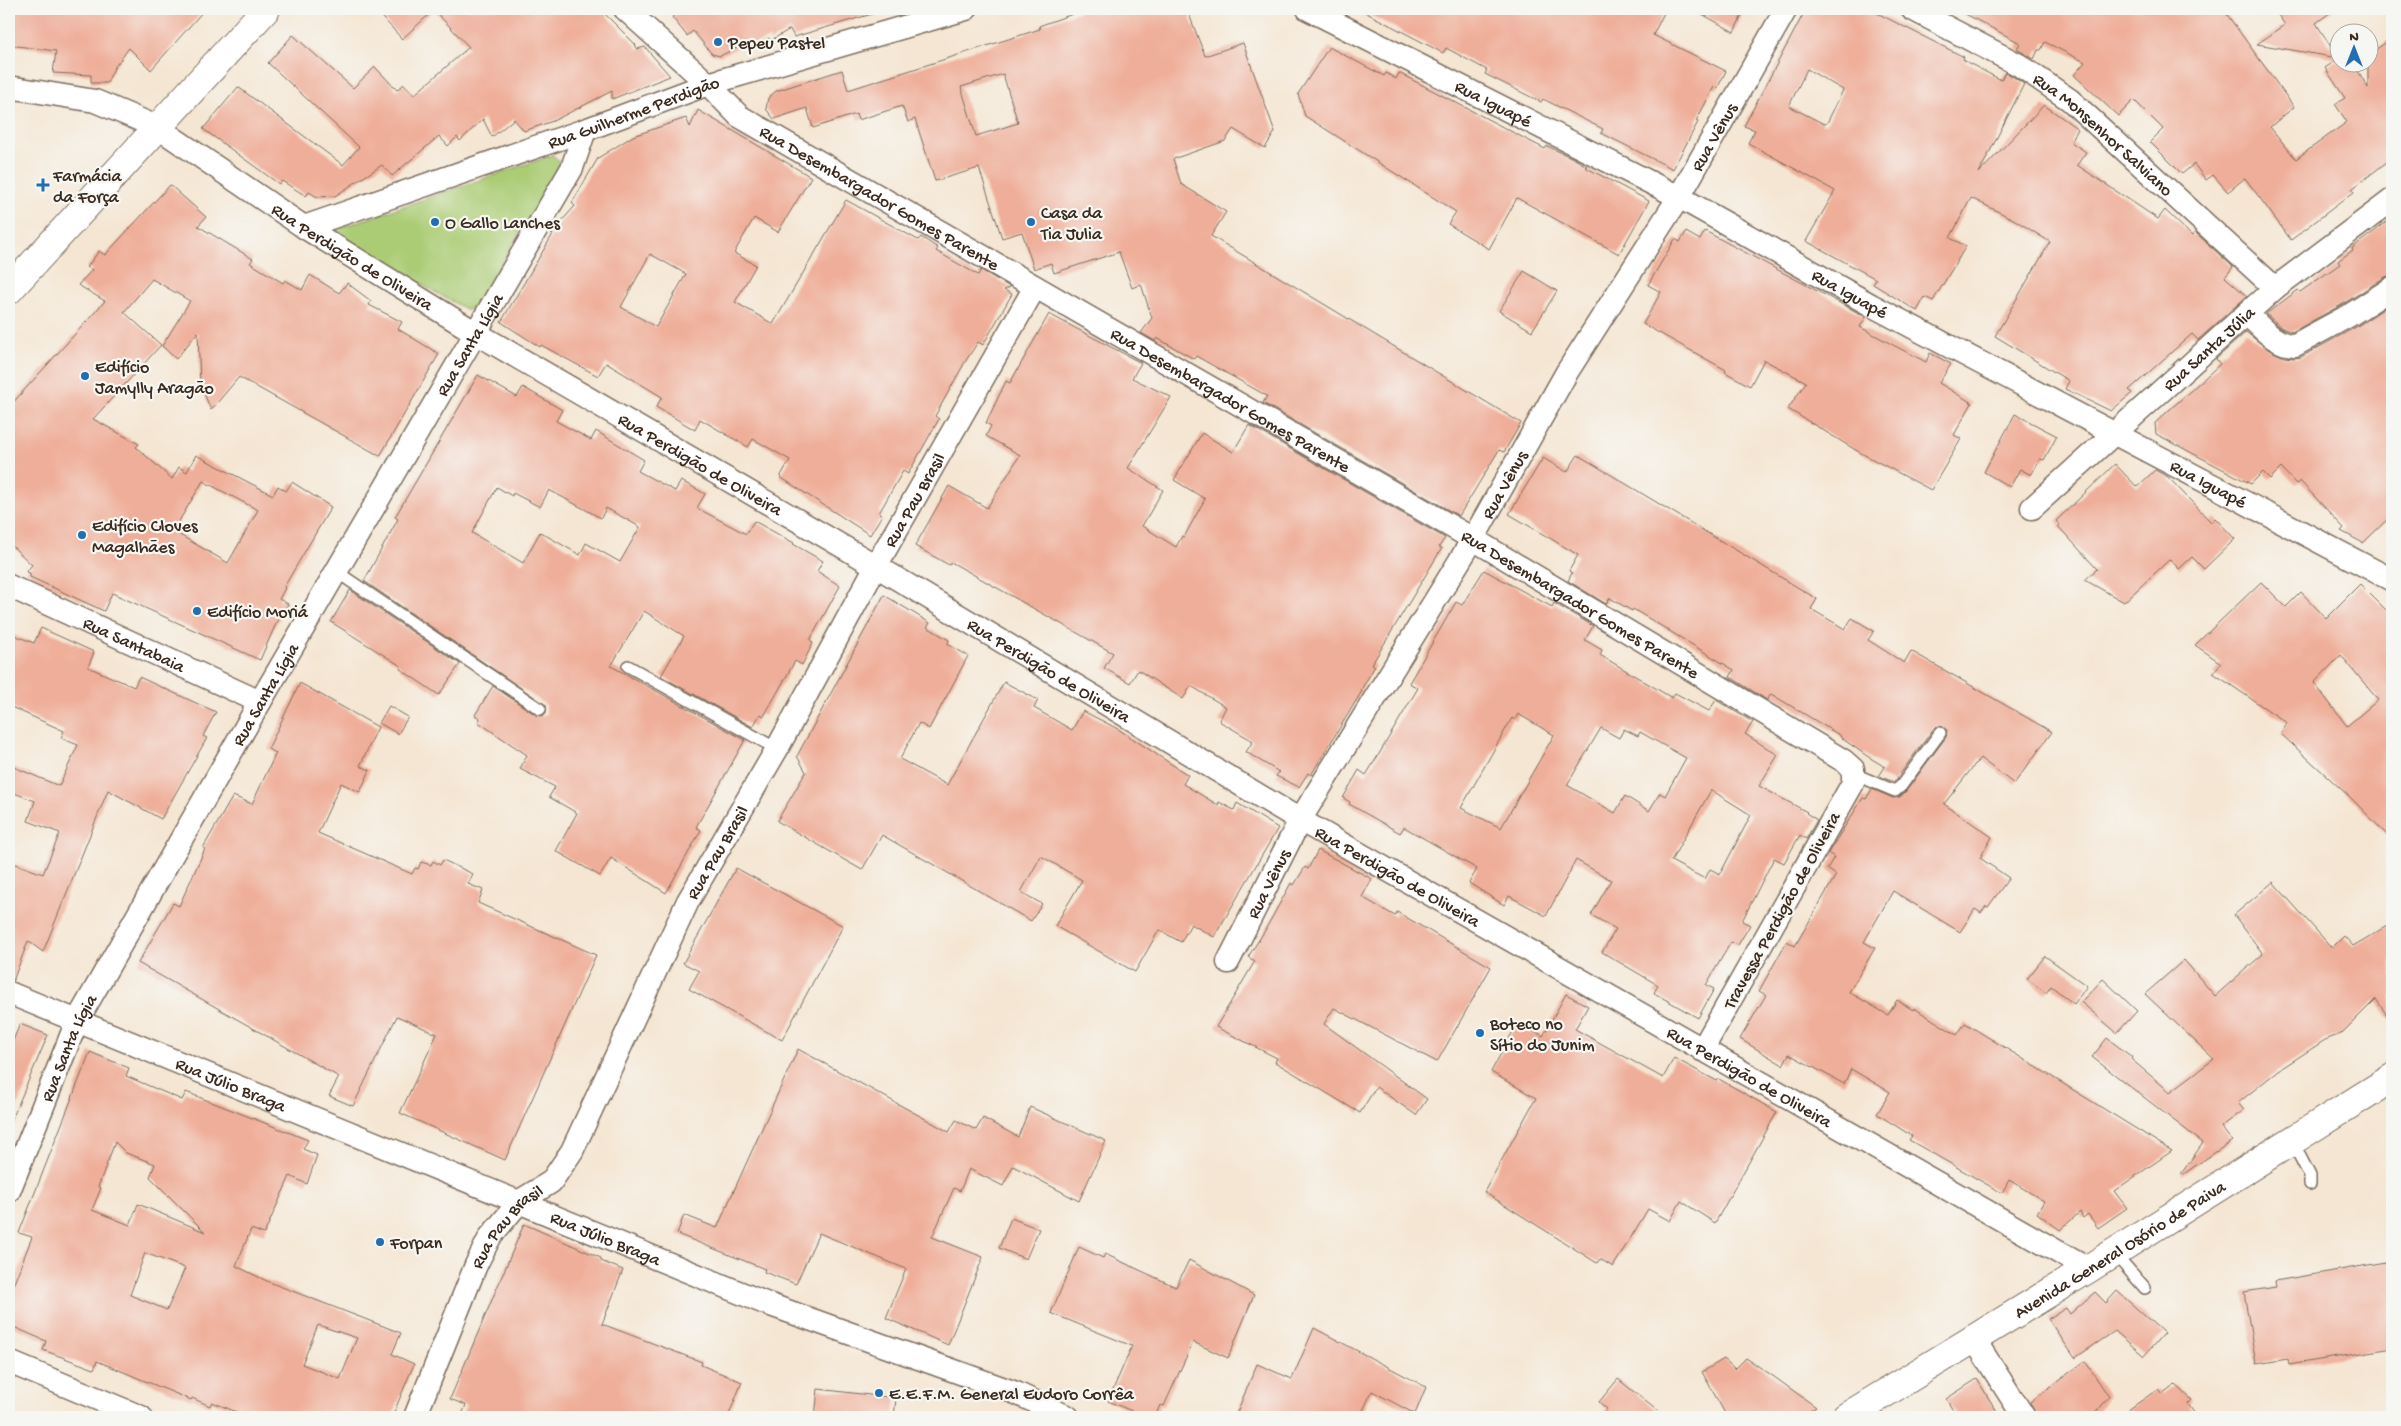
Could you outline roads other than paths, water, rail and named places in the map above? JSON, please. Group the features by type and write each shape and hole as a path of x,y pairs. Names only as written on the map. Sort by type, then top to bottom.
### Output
{"main road":[{"path":"9,290 266,9"},
{"name":"Avenida General Osório de Paiva","path":"1846,1417 2114,1253 2392,1078"}],"street":[{"name":"Rua Desembargador Gomes Parente","path":"625,9 708,84 739,116 1473,539 1844,761 1853,771"},
{"name":"Rua Guilherme Perdigão","path":"304,227 585,130 708,84 966,9"},
{"name":"Rua Iguapé","path":"1308,9 1680,197 1871,305 2392,580"},
{"name":"Rua Vênus","path":"1228,962 1300,820 1473,539 1567,372 1680,197 1786,9"},
{"name":"Rua Monsenhor Salviano","path":"1912,9 2019,65 2070,100 2275,288"},
{"name":"Rua Perdigão de Oliveira","path":"9,87 95,101 157,127 304,227 476,334 876,566 1300,820 2088,1269"},
{"name":"Rua Santa Lígia","path":"9,1191 77,1020 260,702 572,168 585,130"},
{"name":"Rua Santa Júlia","path":"2032,508 2275,288 2392,200"},
{"name":"Rua Pau Brasil","path":"415,1417 476,1265 490,1237 520,1201 551,1182 572,1151 688,901 777,749 876,566 1035,287"},
{"path":"2247,314 2280,342 2287,346 2296,345 2350,315 2392,288"},
{"name":"Rua Santabaia","path":"9,586 260,702"},
{"name":"Travessa Perdigão de Oliveira","path":"1702,1050 1853,783 1853,771"},
{"name":"Rua Júlio Braga","path":"9,993 765,1303 1016,1393 1068,1417"},
{"path":"1974,1339 2024,1417"},
{"path":"9,1362 141,1417"}],"lane":[{"path":"337,572 540,708"},
{"path":"628,666 777,749"},
{"path":"1853,771 1895,791 1901,786 1940,733"},
{"path":"2292,1141 2310,1176 2310,1184"},
{"path":"2114,1253 2145,1288"}],"place":[{"name":"Pepeu Pastel","path":"718,42"},
{"name":"Farmácia da Força","path":"43,185"},
{"name":"O Gallo Lanches","path":"435,222"},
{"name":"Casa da Tia Julia","path":"1031,222"},
{"name":"Edifício Jamylly Aragão","path":"85,376"},
{"name":"Edifício Cloves Magalhães","path":"82,535"},
{"name":"Edifício Moriá","path":"197,611"},
{"name":"Boteco no Sítio do Junim","path":"1480,1033"},
{"name":"Forpan","path":"380,1242"},
{"name":"E.E.F.M. General Eudoro Corrêa","path":"879,1393"}]}
